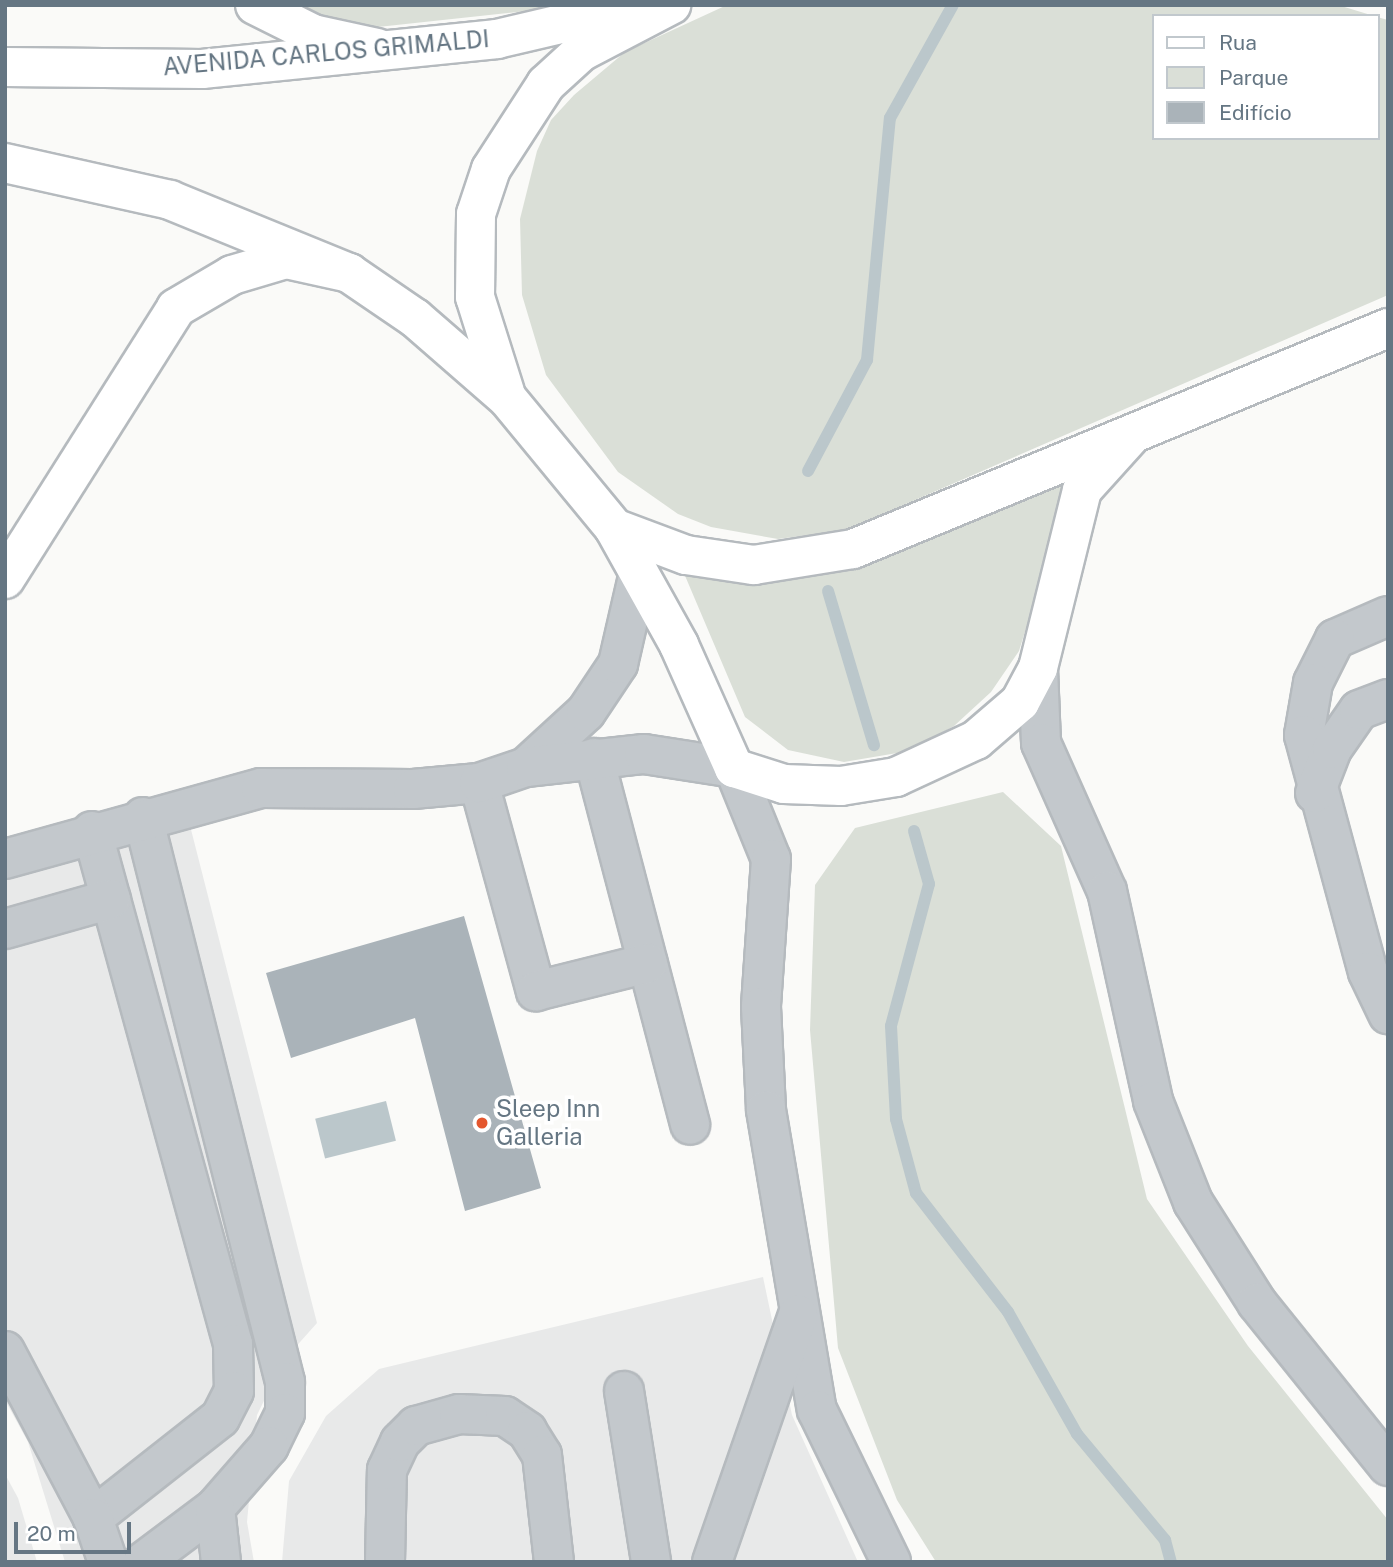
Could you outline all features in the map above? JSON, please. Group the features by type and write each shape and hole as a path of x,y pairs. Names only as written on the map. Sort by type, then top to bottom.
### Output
{"main road":[{"path":"256,5 313,34 378,48"},
{"name":"AVENIDA CARLOS GRIMALDI","path":"5,67 202,69 378,48 497,39 642,5"},
{"path":"507,398 483,338 475,297 476,214 491,169 545,84 581,52 671,5"},
{"path":"5,163 170,200 349,274 415,318 507,398 614,528 639,572 734,768 784,784 841,786 896,777 976,740 1020,702 1038,668 1082,490 1131,437"},
{"path":"5,579 176,308 232,275 286,260 349,274"},
{"path":"614,528 687,555 754,565 853,550 1057,460 1131,437 1388,328"}],"street":[{"path":"526,766 586,712 618,664 639,572"},
{"path":"1388,616 1335,639 1313,683 1304,735 1315,793 1368,972 1388,1014"},
{"path":"1038,668 1041,743 1107,891 1153,1101 1193,1202 1257,1303 1388,1466"},
{"path":"1315,793 1332,748 1359,710 1388,699"},
{"path":"5,859 92,831 261,788 478,783 526,766 594,758 657,755 734,768 771,859 761,1006 766,1110 798,1315 817,1410 891,1562"},
{"path":"594,758 690,1125"},
{"path":"478,783 536,991 648,963"},
{"path":"143,817 285,1382 285,1413 269,1447 215,1508 143,1562"},
{"path":"92,831 233,1344 234,1391 220,1418 93,1518"},
{"path":"5,929 111,899"},
{"path":"712,1562 798,1315"},
{"path":"5,1351 93,1518 108,1562"},
{"path":"624,1391 651,1562"},
{"path":"385,1562 387,1470 400,1442 416,1426 459,1414 505,1416 527,1431 542,1455 554,1562"},
{"path":"215,1508 220,1562"}],"shaded area":[{"path":"185,806 317,1323 284,1360 257,1415 247,1522 254,1562 65,1562 28,1442 5,1400 5,857"},
{"path":"386,1101 396,1141 325,1158 315,1119"},
{"path":"763,1277 792,1415 858,1562 282,1562 289,1481 326,1416 379,1369"},
{"path":"5,1474 18,1498 37,1562 5,1562"}],"green space":[{"path":"274,5 582,5 313,34"},
{"path":"727,5 1338,5 1367,14 1152,14 1152,140 1379,140 1379,18 1388,20 1388,295 846,530 778,539 711,527 678,514 618,472 546,375 522,295 520,219 537,151 551,120 574,95 625,52"},
{"path":"1075,470 1019,651 991,692 954,726 909,751 844,762 788,750 745,717 683,571 715,575"},
{"path":"1003,792 1061,846 1147,1199 1248,1346 1388,1520 1388,1562 936,1562 897,1500 838,1348 810,1030 815,885 855,828"}],"building":[{"name":"Sleep Inn Galleria","path":"464,916 541,1188 465,1211 415,1018 291,1058 266,973"}],"waterway":[{"path":"808,471 867,360 890,118 953,5"},
{"path":"828,591 874,745"},
{"path":"914,831 929,884 891,1026 896,1119 916,1193 1008,1312 1077,1434 1165,1540 1171,1562"}],"place":[{"name":"Sleep Inn Galleria","path":"482,1123"}]}
